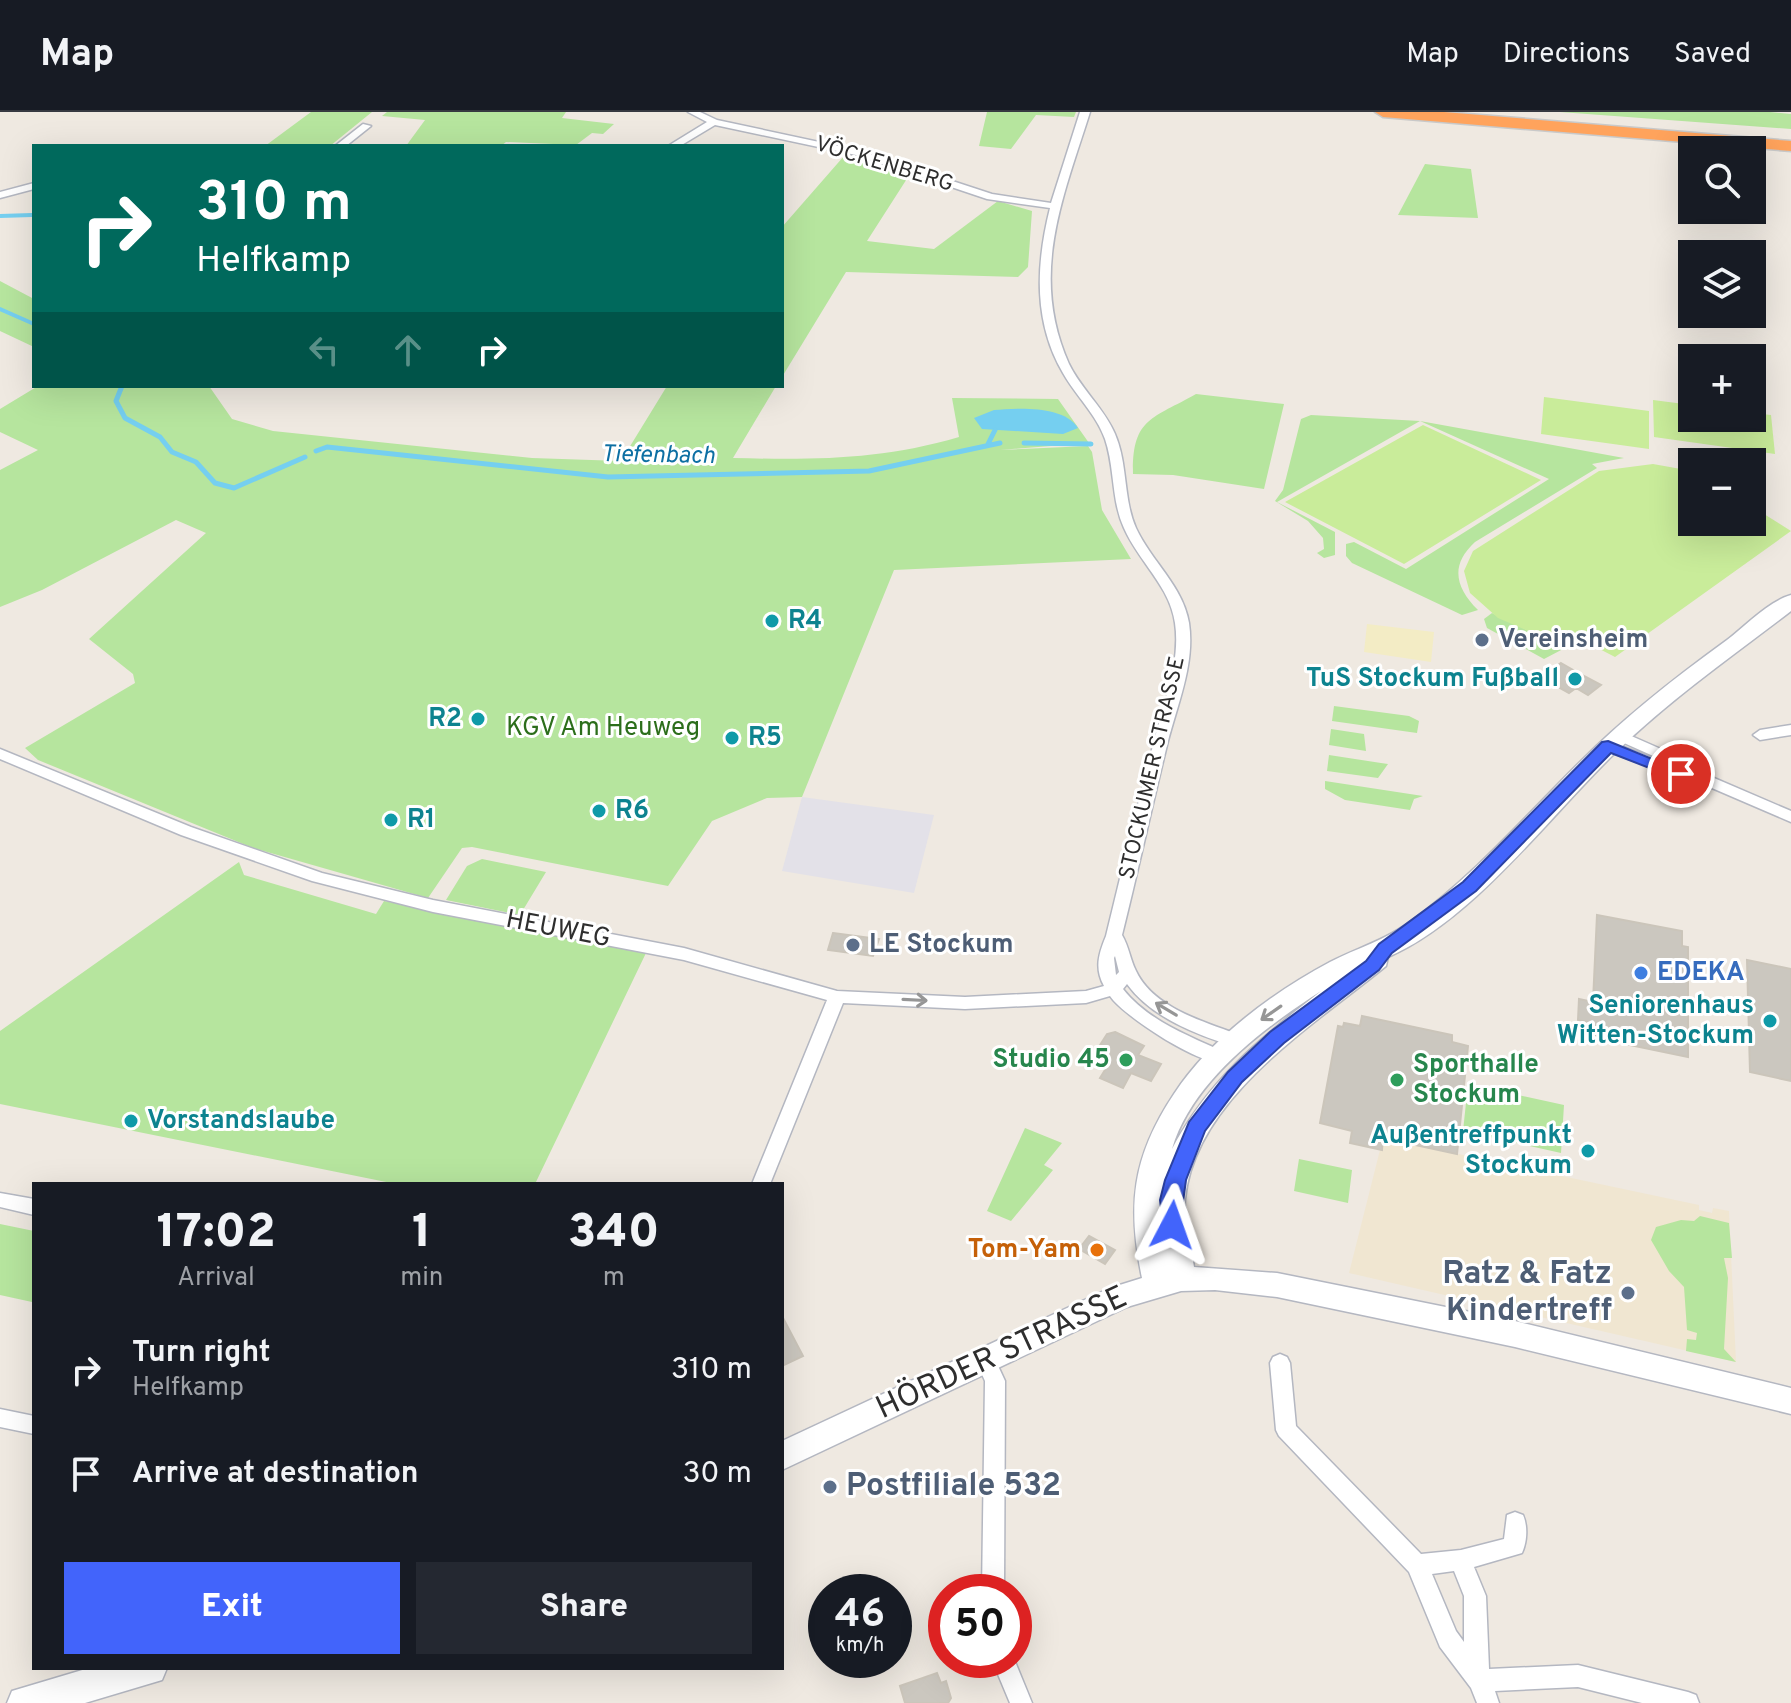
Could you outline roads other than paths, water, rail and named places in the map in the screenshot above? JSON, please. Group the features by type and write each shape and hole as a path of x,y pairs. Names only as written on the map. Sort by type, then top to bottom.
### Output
{"highway":[{"path":"1383,112 1791,146"},
{"path":"1494,112 1791,135"}],"main road":[{"path":"1169,1281 1148,1254 1146,1226 1148,1183 1154,1157 1172,1115 1235,1053 1271,1012 1328,974 1361,956 1385,949 1470,886 1614,741 1680,684 1791,601"},
{"name":"HÖRDER STRASSE","path":"784,1455 1060,1323 1169,1281 1215,1278 1277,1285 1525,1337 1791,1401"},
{"path":"24,1703 143,1670"}],"street":[{"name":"VÖCKENBERG","path":"693,112 714,122 858,153 990,197 1053,206"},
{"name":"STOCKUMER STRASSE","path":"1085,112 1053,206 1043,266 1043,290 1051,335 1074,383 1111,437 1120,498 1131,530 1165,582 1183,623 1171,702 1114,936 1104,965 1113,989"},
{"path":"676,144 714,122"},
{"path":"343,144 366,126"},
{"path":"0,195 32,187"},
{"path":"1760,735 1791,730"},
{"path":"1614,741 1681,774 1702,778 1791,817"},
{"name":"HEUWEG","path":"0,754 214,842 318,877 433,906 684,954 837,997 965,1003 1086,997 1113,989"},
{"path":"1114,936 1121,944 1128,973 1139,989 1235,1053"},
{"path":"1128,973 1113,989 1155,1025 1235,1053"},
{"path":"762,1182 837,997"},
{"path":"0,1200 32,1207"},
{"path":"986,1361 995,1381 993,1574"},
{"path":"1280,1363 1286,1430 1417,1565 1448,1639 1484,1692"},
{"path":"0,1418 32,1425"},
{"path":"1417,1565 1461,1560 1514,1546 1515,1522"},
{"path":"1461,1560 1475,1596 1475,1661 1484,1692"},
{"path":"1484,1692 1578,1676 1688,1703"},
{"path":"1011,1678 1021,1703"}],"water":[{"path":"994,410 1051,412 1062,415 1078,428 1063,434 982,429 974,418"}],"waterway":[{"path":"0,216 32,215"},
{"name":"Tiefenbach","path":"0,309 32,323"},
{"name":"Tiefenbach","path":"121,388 116,401 125,418 160,437 172,452 196,462 215,483 234,488 305,457"},
{"path":"988,444 995,430"},
{"name":"Tiefenbach","path":"316,451 327,447 608,477 869,471 1000,443"},
{"name":"Tiefenbach","path":"1024,443 1091,444"}],"place":[{"name":"R4","path":"772,621"},
{"name":"Vereinsheim","path":"1482,640"},
{"name":"TuS Stockum Fußball","path":"1575,679"},
{"name":"R2","path":"478,719"},
{"name":"R5","path":"732,738"},
{"name":"R6","path":"599,811"},
{"name":"R1","path":"391,820"},
{"name":"LE Stockum","path":"853,945"},
{"name":"EDEKA","path":"1641,973"},
{"name":"Seniorenhaus Witten-Stockum","path":"1770,1021"},
{"name":"Studio 45","path":"1126,1060"},
{"name":"Sporthalle Stockum","path":"1397,1080"},
{"name":"Vorstandslaube","path":"131,1121"},
{"name":"Außentreffpunkt Stockum","path":"1588,1151"},
{"name":"Tom-Yam","path":"1097,1250"},
{"name":"Ratz & Fatz Kindertreff","path":"1628,1293"},
{"name":"Postfiliale 532","path":"830,1487"}],"park label":[{"name":"KGV Am Heuweg","path":"603,728"}]}
